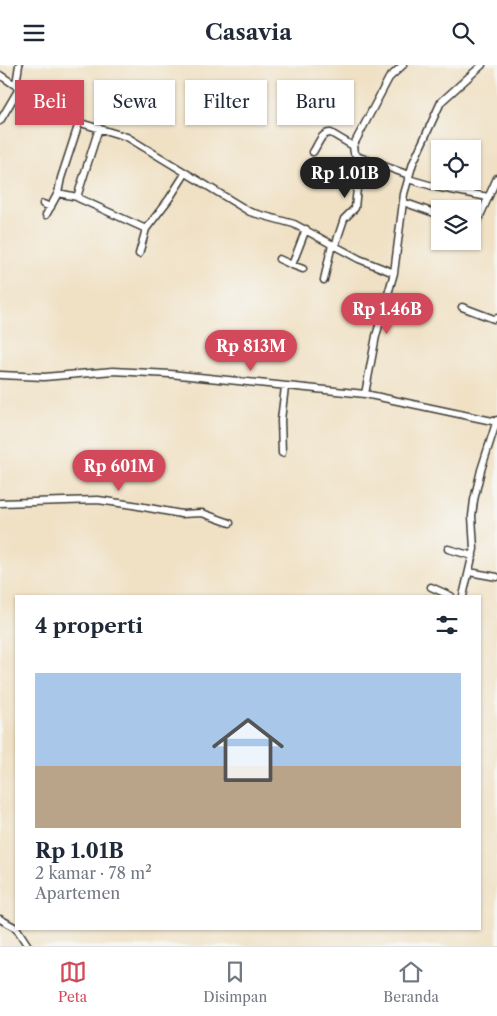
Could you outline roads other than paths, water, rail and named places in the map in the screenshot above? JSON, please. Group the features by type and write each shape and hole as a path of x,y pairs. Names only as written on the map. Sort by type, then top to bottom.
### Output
{"street":[{"path":"18,80 19,65"},
{"path":"403,65 389,78 353,146 354,154 431,185"},
{"path":"365,394 376,336 394,273 403,202 409,177 441,102 482,65"},
{"path":"0,75 15,83"},
{"path":"0,121 15,91"},
{"path":"84,124 127,137 151,150 185,174 253,213 293,223 359,259 394,273"},
{"path":"46,215 58,193 78,125"},
{"path":"77,197 99,128"},
{"path":"313,152 327,132 353,146"},
{"path":"324,279 344,219 355,208 358,188 355,181 356,175 365,159"},
{"path":"139,254 146,229 185,174"},
{"path":"481,215 492,194 497,178"},
{"path":"460,190 492,194"},
{"path":"58,193 77,197 146,229"},
{"path":"403,202 431,212"},
{"path":"43,204 51,207"},
{"path":"292,265 306,229"},
{"path":"279,259 303,269"},
{"path":"462,307 494,319 497,318"},
{"path":"0,375 44,377 113,371 170,374 365,394 497,421 481,469 474,505 472,516 473,556 463,595"},
{"path":"282,453 281,421 285,387"},
{"path":"0,503 98,500 183,514 203,513 230,523"},
{"path":"448,549 473,556"},
{"path":"469,573 497,577"},
{"path":"431,587 449,595"},
{"path":"0,919 15,927"},
{"path":"18,930 28,946"}]}
